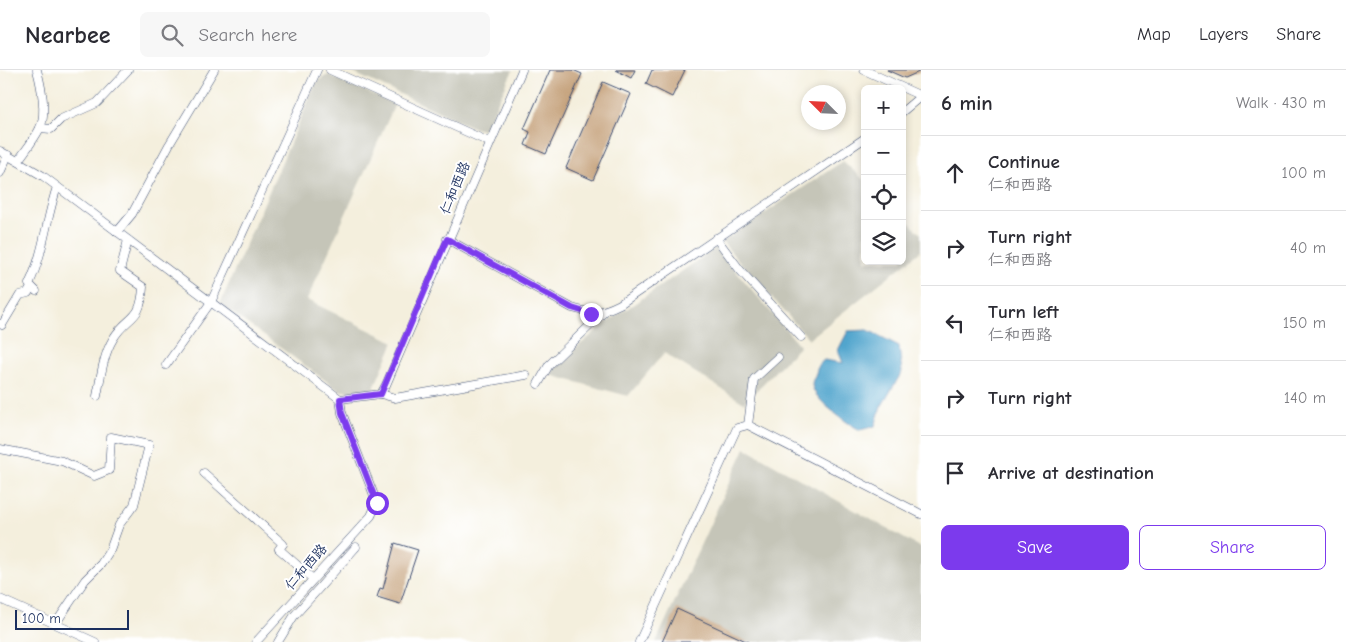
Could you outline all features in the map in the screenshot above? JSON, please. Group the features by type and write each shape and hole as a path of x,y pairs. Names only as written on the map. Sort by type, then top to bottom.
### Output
{"street":[{"path":"18,161 40,128 43,118 42,93 38,70"},
{"path":"40,128 51,129 61,119 97,103 128,70"},
{"path":"117,232 132,214 169,145 214,70"},
{"path":"166,365 211,302 317,70"},
{"path":"330,70 489,142"},
{"name":"仁和西路","path":"381,394 489,142 522,70"},
{"path":"864,70 921,96 906,109"},
{"path":"447,239 572,308 591,314 606,311 620,304 861,141"},
{"path":"0,151 58,187 340,399 381,394 395,398 526,375"},
{"path":"0,173 8,155"},
{"path":"0,324 2,325 20,295 34,289 29,284 40,262 51,204 58,187"},
{"path":"716,238 740,270 801,336"},
{"path":"97,396 103,360 113,339 123,325 134,319 142,305 143,287 120,271 128,240"},
{"path":"538,384 550,365 606,311"},
{"path":"748,425 754,379 778,358"},
{"name":"仁和西路","path":"256,642 312,578 371,516 377,503 342,413 340,399"},
{"path":"639,642 737,428 748,425 921,514"},
{"path":"0,449 62,461 94,476 109,470 111,437 149,445 134,506 119,525 110,550 101,564 85,580 56,623"},
{"path":"204,473 283,544 279,550 312,578"},
{"path":"278,642 294,616 356,547"},
{"path":"0,598 95,642"}],"shaded area":[{"path":"347,70 513,70 485,129 477,129"},
{"path":"328,75 395,104 307,300 394,342 372,392 340,391 220,304 317,81"},
{"path":"843,161 861,177 861,265 903,265 809,339 722,242"},
{"path":"906,220 921,234 921,251 906,263"},
{"path":"716,248 800,346 744,403 664,353 628,396 550,375 556,365 606,323"},
{"path":"745,448 921,548 921,642 656,642"}],"water":[{"path":"868,330 899,346 902,372 881,407 875,426 860,430 824,404 814,390 812,381 818,367 824,360 843,363 838,350 848,331"}],"building":[{"path":"550,70 573,70 582,74 546,154 525,145 530,132 524,129"},
{"path":"616,70 635,70 631,78"},
{"path":"652,70 685,70 672,97 646,84"},
{"path":"887,70 921,70 921,71 905,78"},
{"path":"603,82 631,94 593,180 566,168"},
{"path":"395,543 418,550 400,604 377,597 380,588 383,589"},
{"path":"677,609 748,642 662,642"}],"route":[{"path":"377,503 372,486 342,413 340,399 381,394 447,239 572,308 591,314"}]}
